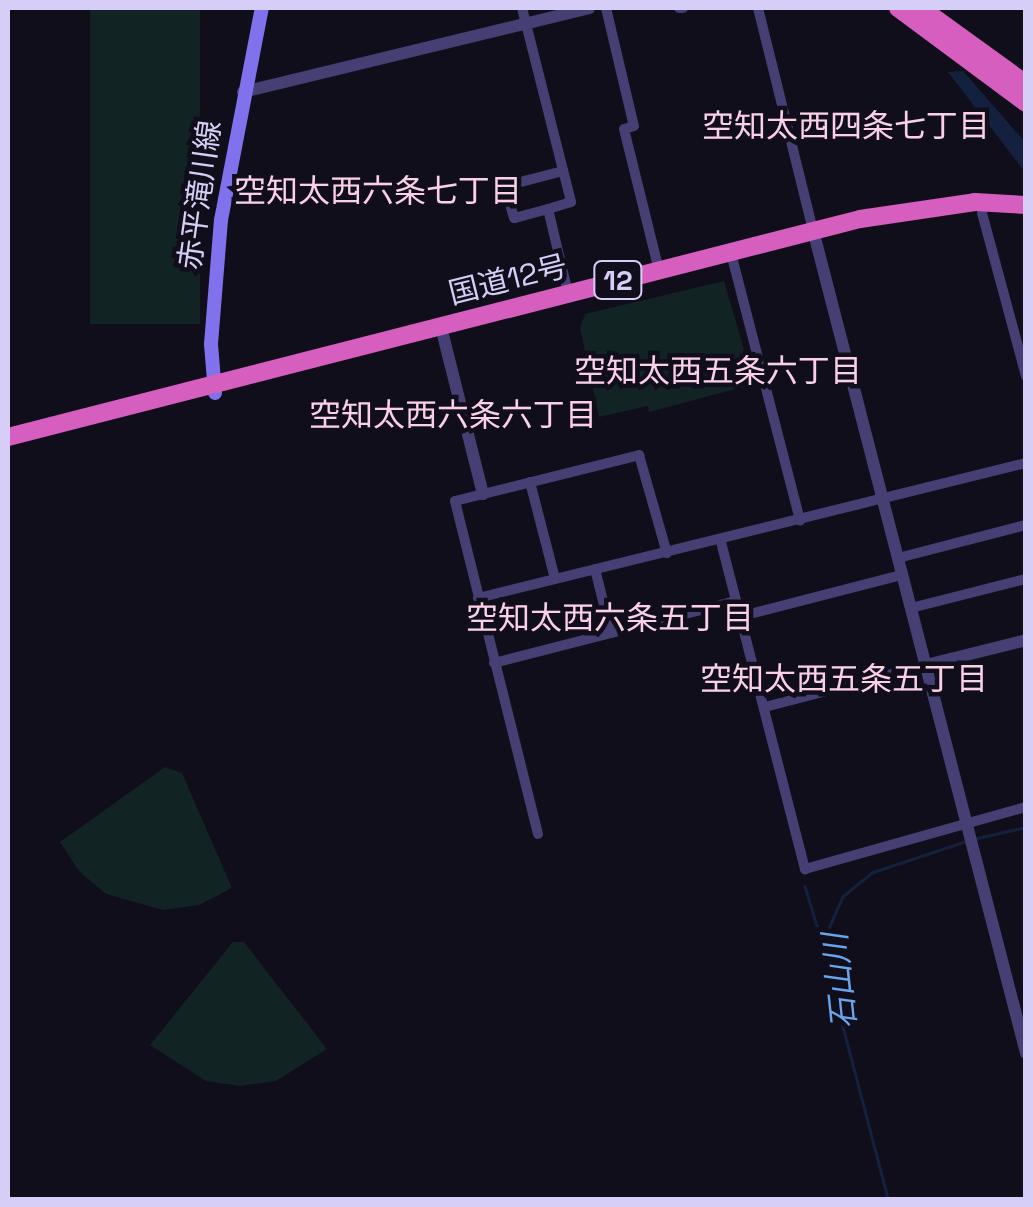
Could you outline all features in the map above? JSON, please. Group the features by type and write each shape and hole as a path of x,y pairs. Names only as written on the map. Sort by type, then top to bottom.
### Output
{"highway":[{"path":"898,8 1026,103"},
{"path":"921,8 945,15 1026,84"},
{"name":"国道12号","path":"8,436 443,335 733,261 902,210 1026,205"},
{"name":"国道12号","path":"8,446 659,270 905,219 1026,214"}],"main road":[{"name":"赤平滝川線","path":"205,390 214,282 243,92 262,8"}],"street":[{"path":"522,8 571,202 514,218 506,186 563,171"},
{"path":"243,92 589,8"},
{"path":"606,8 634,126 624,129 659,270"},
{"path":"758,8 1026,1053"},
{"path":"548,209 568,292"},
{"path":"982,213 1026,376"},
{"path":"733,261 800,522"},
{"path":"443,335 483,494"},
{"path":"538,834 455,501 639,454 668,553"},
{"path":"478,598 721,542 1026,464"},
{"path":"530,482 555,579"},
{"path":"898,558 1026,525"},
{"path":"721,542 806,868 968,827 1026,807"},
{"path":"595,569 610,633"},
{"path":"742,616 902,575"},
{"path":"911,608 1026,579"},
{"path":"494,663 736,601"},
{"path":"765,707 1026,640"}],"shaded area":[{"path":"90,8 200,8 200,324 90,324"},
{"path":"724,281 754,384 649,412 648,406 599,417 580,328 585,314"},
{"path":"165,767 182,773 232,888 199,905 163,910 106,894 79,871 60,842"},
{"path":"233,942 244,942 327,1049 276,1081 240,1086 206,1081 150,1045"}],"water":[{"path":"963,71 1025,142 1025,172 948,72"}],"waterway":[{"name":"石山川","path":"973,839 1026,827"},
{"name":"石山川","path":"888,1200 836,1002 829,927 843,896 873,872 966,841"},
{"path":"805,886 826,956"}],"district":[{"name":"空知太西四条七丁目","path":"846,126"},
{"name":"空知太西六条七丁目","path":"378,191"},
{"name":"空知太西五条六丁目","path":"718,371"},
{"name":"空知太西六条六丁目","path":"453,415"},
{"name":"空知太西六条五丁目","path":"610,618"},
{"name":"空知太西五条五丁目","path":"844,679"}]}
